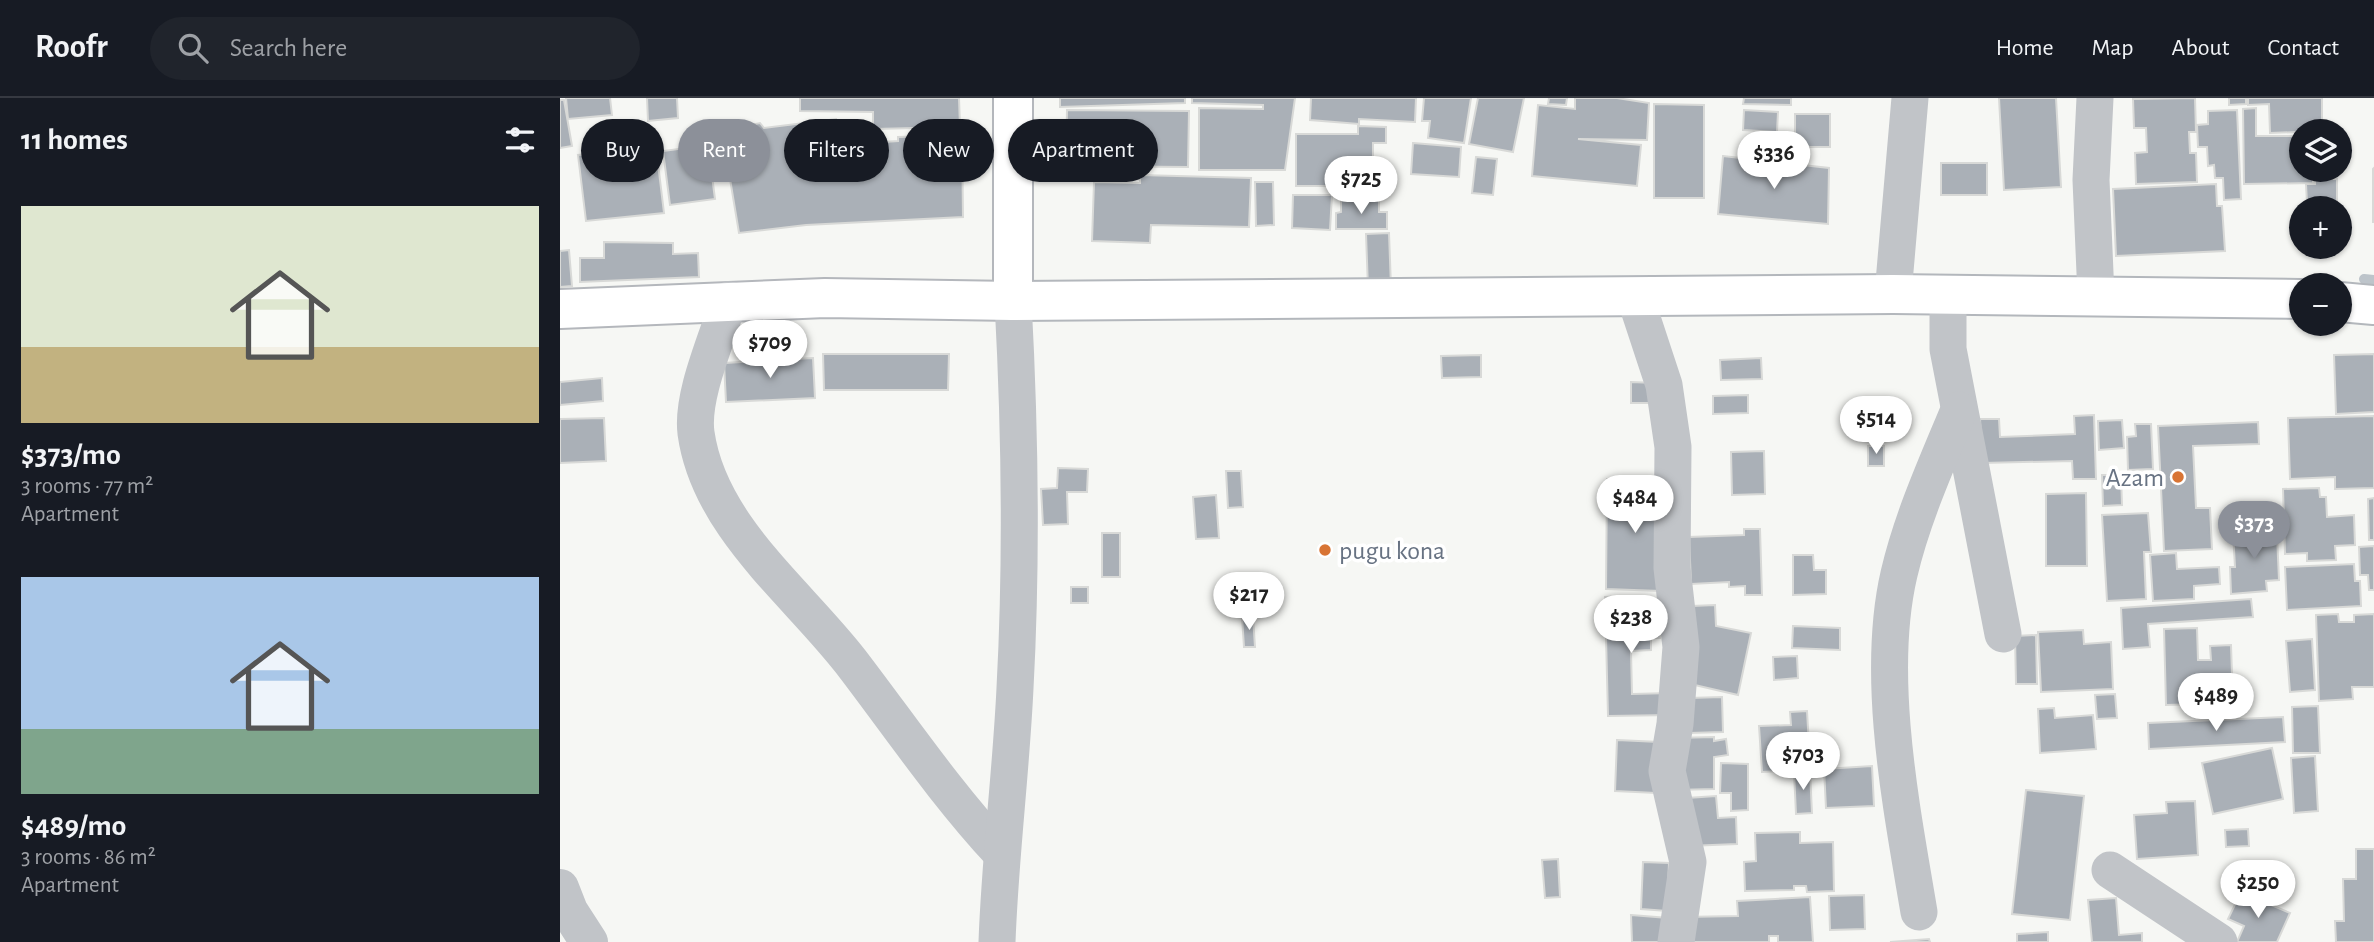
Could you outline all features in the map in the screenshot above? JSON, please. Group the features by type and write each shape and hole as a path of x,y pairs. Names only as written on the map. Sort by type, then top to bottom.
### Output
{"main road":[{"path":"1013,98 1013,302"},
{"path":"560,309 825,298 1013,302 1893,294 2289,299"},
{"path":"2352,303 2374,305"}],"street":[{"path":"1893,294 1910,98"},
{"path":"2095,98 2091,180 2095,296"},
{"path":"1948,295 1948,349 2003,634"},
{"path":"1635,297 1664,385 1673,447 1672,568 1681,647 1675,724 1667,771 1688,862 1676,942"},
{"path":"729,300 697,404 696,430 701,460 716,495 748,543 849,659 1001,853"},
{"path":"997,942 1001,853 1015,689 1019,584 1019,420 1013,302"},
{"path":"1919,912 1896,767 1891,627 1899,575 1914,525 1958,410"},
{"path":"2110,870 2219,942"},
{"path":"560,888 569,911 589,942"}],"building":[{"path":"566,98 610,98 612,115 568,119"},
{"path":"647,98 677,98 678,118 648,119"},
{"path":"800,98 959,98 960,119 903,119 903,128 889,129 889,119 873,119 873,112 800,111"},
{"path":"1060,98 1185,98 1185,103 1060,107"},
{"path":"1192,98 1295,98 1285,170 1199,170 1199,108 1263,109 1263,105 1192,103"},
{"path":"1311,98 1416,98 1415,122 1359,119 1359,124 1310,120"},
{"path":"1424,98 1471,98 1464,143 1428,138 1430,121 1422,121"},
{"path":"1478,98 1524,98 1513,152 1469,144"},
{"path":"1549,98 1567,98 1566,105 1548,104"},
{"path":"1575,98 1617,98 1649,103 1647,140 1578,139 1641,145 1637,186 1532,176 1538,105 1575,109"},
{"path":"1744,98 1791,98 1791,105 1743,104"},
{"path":"1999,98 2056,98 2061,187 2004,190"},
{"path":"2195,98 2196,132 2189,132 2190,153 2196,153 2197,182 2136,184 2135,153 2147,152 2146,128 2134,128 2133,99"},
{"path":"2229,98 2246,98 2246,104 2229,105"},
{"path":"2248,98 2322,98 2322,119 2289,119 2289,132 2270,133 2269,104 2248,105"},
{"path":"560,100 564,100 572,146 560,148"},
{"path":"1654,104 1704,105 1704,198 1654,198"},
{"path":"2256,108 2256,136 2289,136 2289,182 2313,183 2244,184 2243,109"},
{"path":"1067,110 1189,111 1188,167 1158,167 1158,119 1067,119"},
{"path":"1744,110 1778,112 1777,132 1743,130"},
{"path":"2237,110 2241,199 2224,200 2223,178 2215,178 2214,165 2208,166 2207,147 2198,147 2197,125 2208,124 2208,111"},
{"path":"1795,114 1830,114 1830,147 1795,147"},
{"path":"784,126 784,182 889,182 889,142 898,141 898,137 903,137 903,182 963,182 963,217 806,225 739,233 730,182 770,182 770,127"},
{"path":"1358,126 1386,127 1386,143 1373,143 1373,186 1296,186 1296,134 1358,134"},
{"path":"1413,143 1461,147 1459,177 1411,174"},
{"path":"678,149 678,182 713,182 715,199 670,205 664,151"},
{"path":"578,155 581,155 581,180"},
{"path":"1723,156 1829,168 1828,224 1718,214"},
{"path":"1476,157 1497,159 1493,195 1472,193"},
{"path":"1941,163 1987,163 1987,195 1941,195"},
{"path":"2373,169 2374,222 2373,222"},
{"path":"1158,175 1251,178 1249,227 1151,225 1150,243 1092,241 1094,182 1158,182"},
{"path":"581,182 660,182 664,213 586,221"},
{"path":"1255,182 1273,182 1274,225 1256,226"},
{"path":"2337,182 2337,196 2307,196 2306,184"},
{"path":"2216,184 2217,206 2222,206 2225,251 2116,256 2113,189"},
{"path":"1293,195 1332,195 1330,230 1292,228"},
{"path":"1341,200 1379,200 1379,212 1387,212 1387,229 1336,229 1336,213 1341,212"},
{"path":"1389,233 1391,287 1368,288 1366,234"},
{"path":"604,242 673,243 673,254 698,253 699,277 580,282 580,258 604,258"},
{"path":"569,250 572,286 560,287 560,251"},
{"path":"823,354 949,354 948,390 824,390"},
{"path":"2374,354 2374,412 2336,414 2334,355"},
{"path":"1481,355 1481,377 1442,378 1441,356"},
{"path":"813,358 815,398 726,402 724,363"},
{"path":"1761,358 1762,379 1721,380 1720,360"},
{"path":"602,378 603,401 560,405 560,382"},
{"path":"1631,382 1655,383 1654,403 1631,403"},
{"path":"1748,395 1748,413 1713,414 1713,396"},
{"path":"2094,415 2096,479 2073,479 2072,461 1982,463 1980,419 1999,419 2000,437 2075,434 2074,416"},
{"path":"2374,416 2374,488 2335,489 2335,477 2290,479 2288,418"},
{"path":"604,418 606,461 560,463 560,419"},
{"path":"2122,420 2124,448 2099,450 2098,421"},
{"name":"Azam","path":"2258,422 2259,444 2193,446 2196,508 2210,508 2212,549 2164,551 2158,426"},
{"path":"2135,424 2151,424 2153,469 2128,470 2127,437 2136,436"},
{"path":"1868,446 1884,446 1884,466 1868,466"},
{"path":"1764,451 1765,494 1732,495 1731,452"},
{"path":"1058,468 1088,469 1087,492 1067,492 1068,524 1043,525 1041,489 1057,488"},
{"path":"1226,471 1241,471 1243,507 1228,508"},
{"path":"2102,475 2121,475 2122,505 2103,506"},
{"path":"1607,479 1652,480 1652,486 1665,486 1661,591 1606,589"},
{"path":"2319,488 2320,497 2326,497 2327,517 2354,515 2355,545 2335,546 2336,560 2307,561 2307,553 2285,554 2283,489"},
{"path":"2086,493 2087,566 2046,566 2046,494"},
{"path":"1216,495 1219,538 1196,539 1193,497"},
{"path":"2374,498 2374,540 2369,540 2368,499"},
{"path":"2148,513 2151,552 2144,552 2146,599 2107,601 2102,515"},
{"path":"2258,525 2259,536 2277,535 2279,580 2266,581 2267,591 2231,594 2230,567 2235,567 2233,532 2240,532 2239,526"},
{"path":"1744,529 1760,529 1762,595 1745,595 1745,586 1729,587 1729,582 1691,584 1689,537 1744,535"},
{"path":"1102,533 1120,533 1120,577 1102,577"},
{"path":"2374,546 2374,590 2369,590 2368,575 2360,575 2359,547"},
{"path":"2176,553 2177,569 2219,567 2220,584 2194,586 2194,599 2153,601 2150,555"},
{"path":"1793,555 1813,555 1814,570 1826,570 1826,594 1793,595"},
{"path":"2354,564 2355,581 2360,581 2361,606 2287,610 2285,567"},
{"path":"1071,587 1088,587 1088,603 1071,603"},
{"path":"1629,596 1629,600 1661,600 1660,638 1651,638 1651,650 1631,651 1632,694 1671,693 1672,715 1608,716 1605,597"},
{"path":"2251,599 2253,617 2148,624 2150,647 2123,649 2121,608"},
{"path":"1715,605 1716,626 1751,633 1738,695 1686,683 1692,606"},
{"path":"2338,614 2339,622 2354,622 2354,615 2374,614 2374,687 2352,687 2353,699 2319,701 2316,615"},
{"path":"1253,616 1255,647 1244,647 1242,617"},
{"path":"1793,626 1840,628 1840,650 1792,648"},
{"path":"2197,628 2198,660 2211,660 2210,646 2231,645 2233,703 2166,705 2164,629"},
{"path":"2083,630 2084,644 2111,642 2113,689 2041,692 2038,632"},
{"path":"2036,635 2037,684 2016,684 2015,636"},
{"path":"2312,639 2315,690 2290,692 2286,641"},
{"path":"1797,656 1798,678 1774,680 1773,657"},
{"path":"2115,694 2117,718 2097,719 2095,695"},
{"path":"1722,697 1723,732 1689,733 1689,698"},
{"path":"2318,706 2320,753 2293,753 2292,707"},
{"path":"2054,708 2055,718 2093,715 2096,749 2040,753 2038,709"},
{"path":"1807,711 1809,745 1796,746 1798,770 1762,772 1759,726 1791,725 1790,712"},
{"path":"2283,717 2285,742 2149,749 2148,723"},
{"path":"1714,737 1714,741 1726,739 1728,755 1714,757 1714,789 1675,790 1675,738"},
{"path":"1617,740 1659,742 1656,793 1615,791"},
{"path":"2272,748 2283,799 2213,814 2202,763"},
{"path":"2315,756 2318,811 2294,813 2291,758"},
{"path":"1721,763 1748,764 1748,810 1731,811 1731,793 1720,793"},
{"path":"1872,766 1874,806 1826,808 1824,769"},
{"path":"1810,771 1812,813 1796,814 1794,772"},
{"path":"2026,790 2084,796 2070,920 2012,914"},
{"path":"1716,796 1718,818 1736,817 1737,844 1688,846 1687,798"},
{"path":"2195,801 2198,855 2137,859 2134,815 2167,813 2166,802"},
{"path":"2248,829 2249,846 2226,847 2225,830"},
{"path":"1800,832 1800,843 1833,842 1834,891 1807,892 1806,886 1794,886 1794,890 1745,891 1744,862 1756,861 1755,833"},
{"path":"2356,849 2374,849 2374,942 2336,942 2335,921 2344,921 2343,879 2356,879"},
{"path":"1558,859 1560,897 1545,898 1542,860"},
{"path":"1643,862 1669,863 1667,911 1641,909"},
{"path":"2241,892 2290,913 2277,942 2237,942 2244,926 2228,919"},
{"path":"1864,895 1865,929 1830,930 1829,896"},
{"path":"1810,897 1813,942 1778,942 1778,936 1769,936 1769,942 1683,942 1683,917 1738,916 1737,901"},
{"path":"2116,898 2119,935 2142,933 2142,942 2092,942 2088,900"},
{"path":"1631,915 1668,918 1666,942 1632,942"},
{"path":"2048,932 2048,942 2017,942 2017,934"},
{"path":"1929,939 1930,942 1890,942"}],"waterway":[{"path":"2364,279 2374,280"}],"place":[{"name":"Azam","path":"2178,477"},
{"name":"pugu kona","path":"1325,550"}]}
